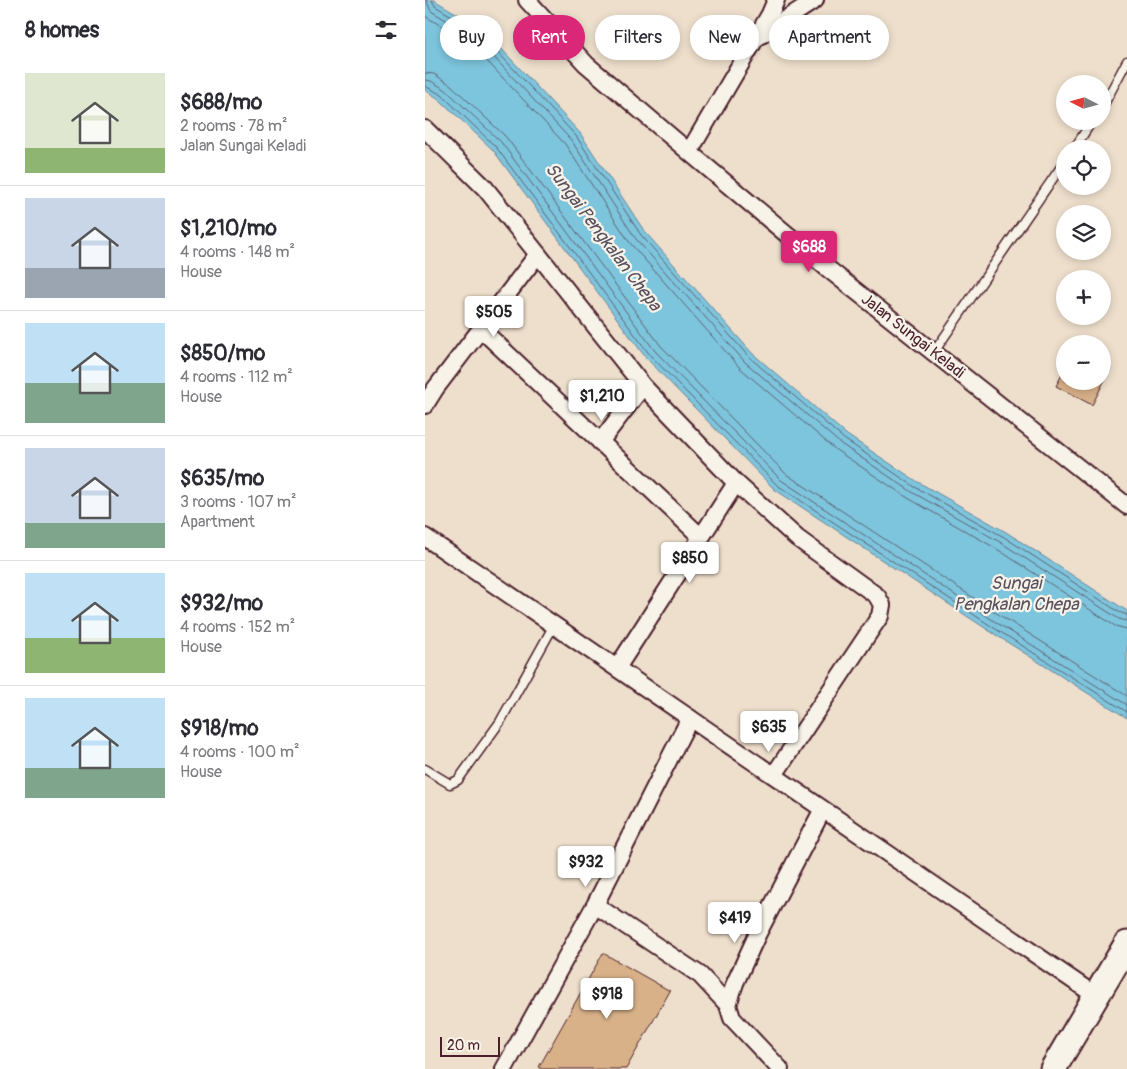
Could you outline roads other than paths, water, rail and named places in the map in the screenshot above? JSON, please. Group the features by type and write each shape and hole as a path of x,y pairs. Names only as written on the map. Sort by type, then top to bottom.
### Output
{"main road":[{"path":"1053,1069 1127,944"}],"street":[{"name":"Jalan Sungai Keladi","path":"527,0 586,64 689,152 827,268 1127,506"},
{"path":"759,32 776,0"},
{"path":"759,36 815,0"},
{"path":"689,152 743,60"},
{"path":"425,129 485,188 643,386 736,483 797,538 877,596 882,605 880,616 774,775"},
{"path":"425,405 430,385 481,329 538,254"},
{"path":"481,329 701,537"},
{"path":"600,442 643,386"},
{"path":"617,668 736,483"},
{"path":"425,536 1096,996"},
{"path":"504,1069 595,905 690,718"},
{"path":"727,1005 758,933 823,809"},
{"path":"595,905 700,975 727,1005 732,1018 780,1069"}],"lane":[{"path":"1111,91 1127,61"},
{"path":"934,352 1056,174"},
{"path":"425,769 450,784 459,780 500,722 554,625"}],"water":[{"name":"Sungai Pengkalan Chepa","path":"425,0 434,0 459,15 440,15 440,60 503,60 503,50 580,133 645,232 752,353 847,435 918,482 1006,532 1127,611 1127,718 988,630 774,489 646,358 493,150 439,99 425,90"}]}
